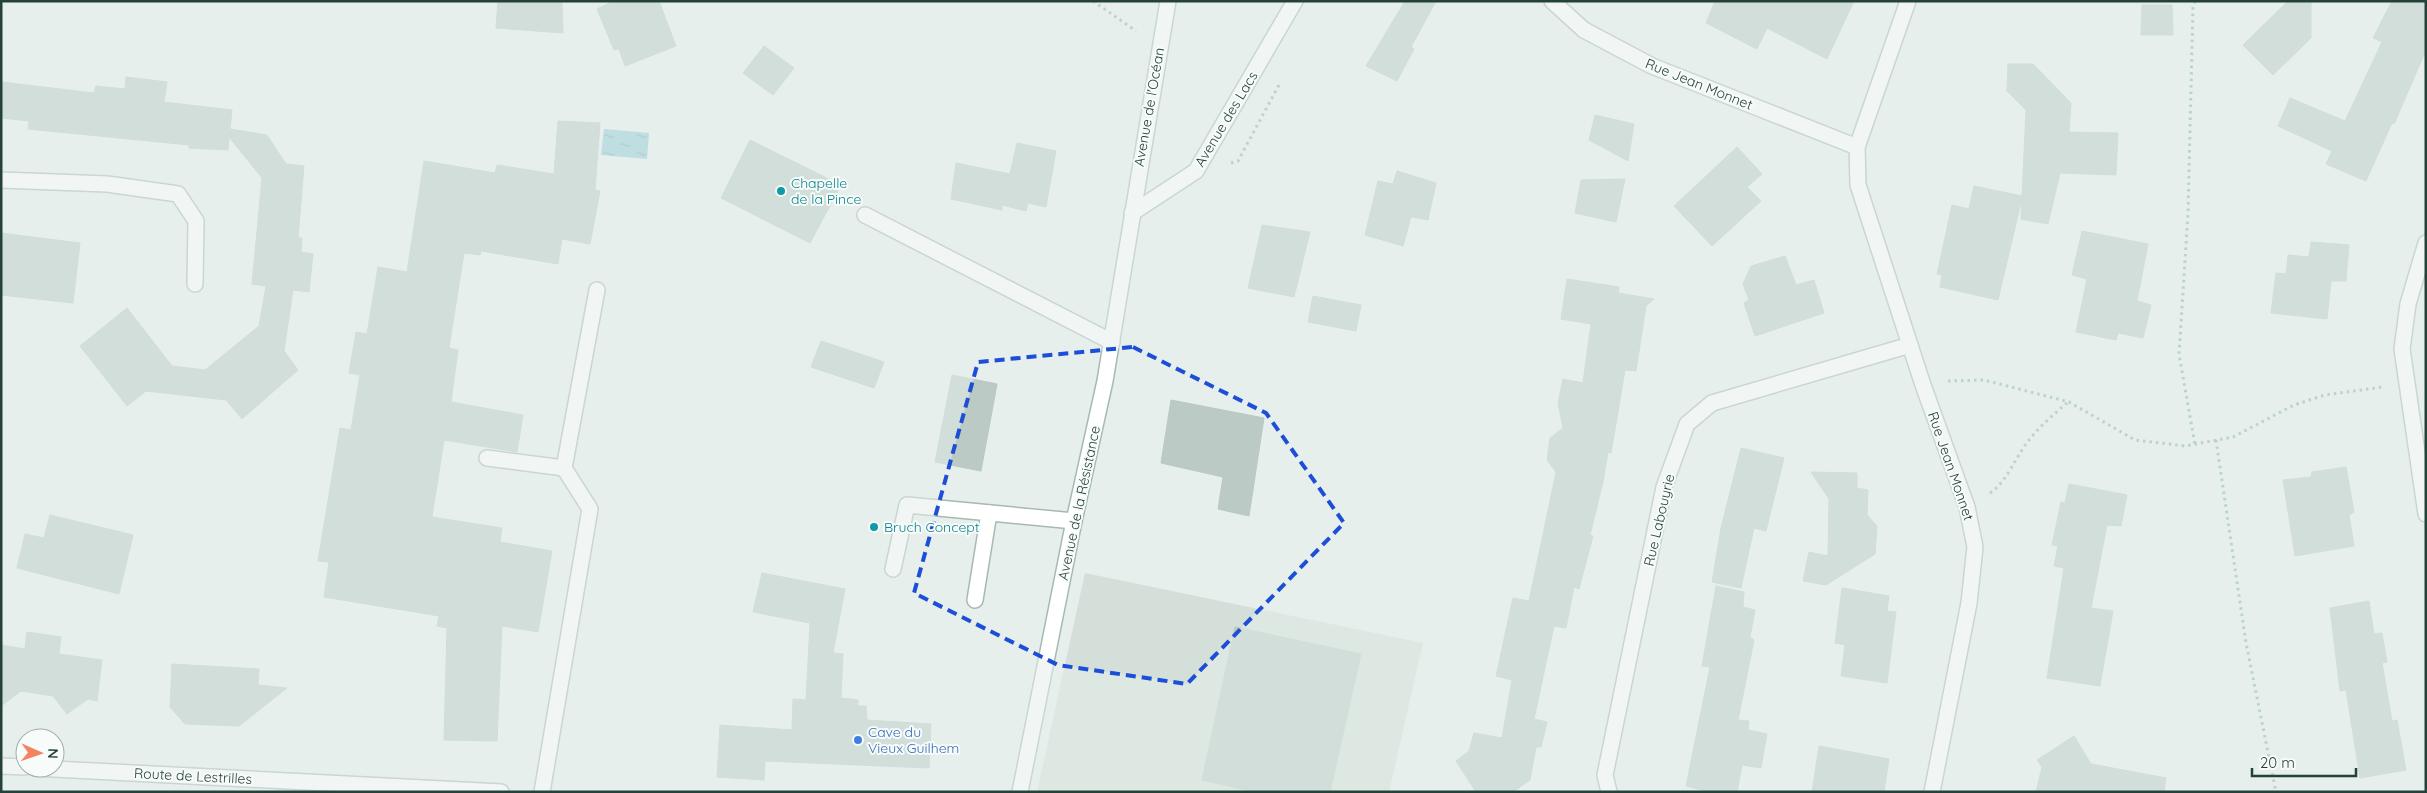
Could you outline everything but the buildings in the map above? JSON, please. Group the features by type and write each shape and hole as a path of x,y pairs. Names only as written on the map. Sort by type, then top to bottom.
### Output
{"street":[{"name":"Avenue de l'Océan","path":"1132,213 1168,1"},
{"name":"Avenue des Lacs","path":"1132,213 1196,171 1295,1"},
{"name":"Rue Jean Monnet","path":"1552,1 1584,30 1652,66 1857,147"},
{"name":"Rue Jean Monnet","path":"1908,1 1857,147 1858,185 1923,385 1967,507 1975,546 1968,604 1932,792"},
{"path":"1,180 107,184 178,194 196,221 195,284"},
{"name":"Avenue de la Résistance","path":"1020,792 1112,342 1132,213"},
{"path":"865,215 1112,342"},
{"path":"2426,243 2408,304 2402,349 2426,514"},
{"path":"542,792 590,509 564,468 597,290"},
{"name":"Rue Labouyrie","path":"1609,792 1604,775 1664,486 1687,424 1712,403 1910,345"},
{"path":"487,458 564,468"},
{"path":"893,569 907,506 1074,521"},
{"path":"974,600 989,512"},
{"path":"1,766 15,767"},
{"name":"Route de Lestrilles","path":"65,770 501,792"}],"path":[{"path":"1093,1 1160,47"},
{"path":"2195,1 2188,214 2179,354 2195,445"},
{"path":"1923,385 1944,381 1984,380 2069,402 2135,440 2186,446 2233,437 2294,405 2325,394 2406,384"},
{"path":"1967,507 1998,487 2029,440 2052,416 2069,402"},
{"path":"2216,440 2246,642 2276,792"}],"highlighted area":[{"path":"1133,347 1266,413 1344,523 1187,684 1058,665 914,593 978,362"}],"shaded area":[{"path":"1085,573 1423,643 1389,792 1037,792"}],"water":[{"path":"604,129 649,133 647,159 601,155"}],"place":[{"name":"Chapelle de la Pince","path":"781,191"},
{"name":"Bruch Concept","path":"874,527"},
{"name":"Cave du Vieux Guilhem","path":"858,740"}]}
